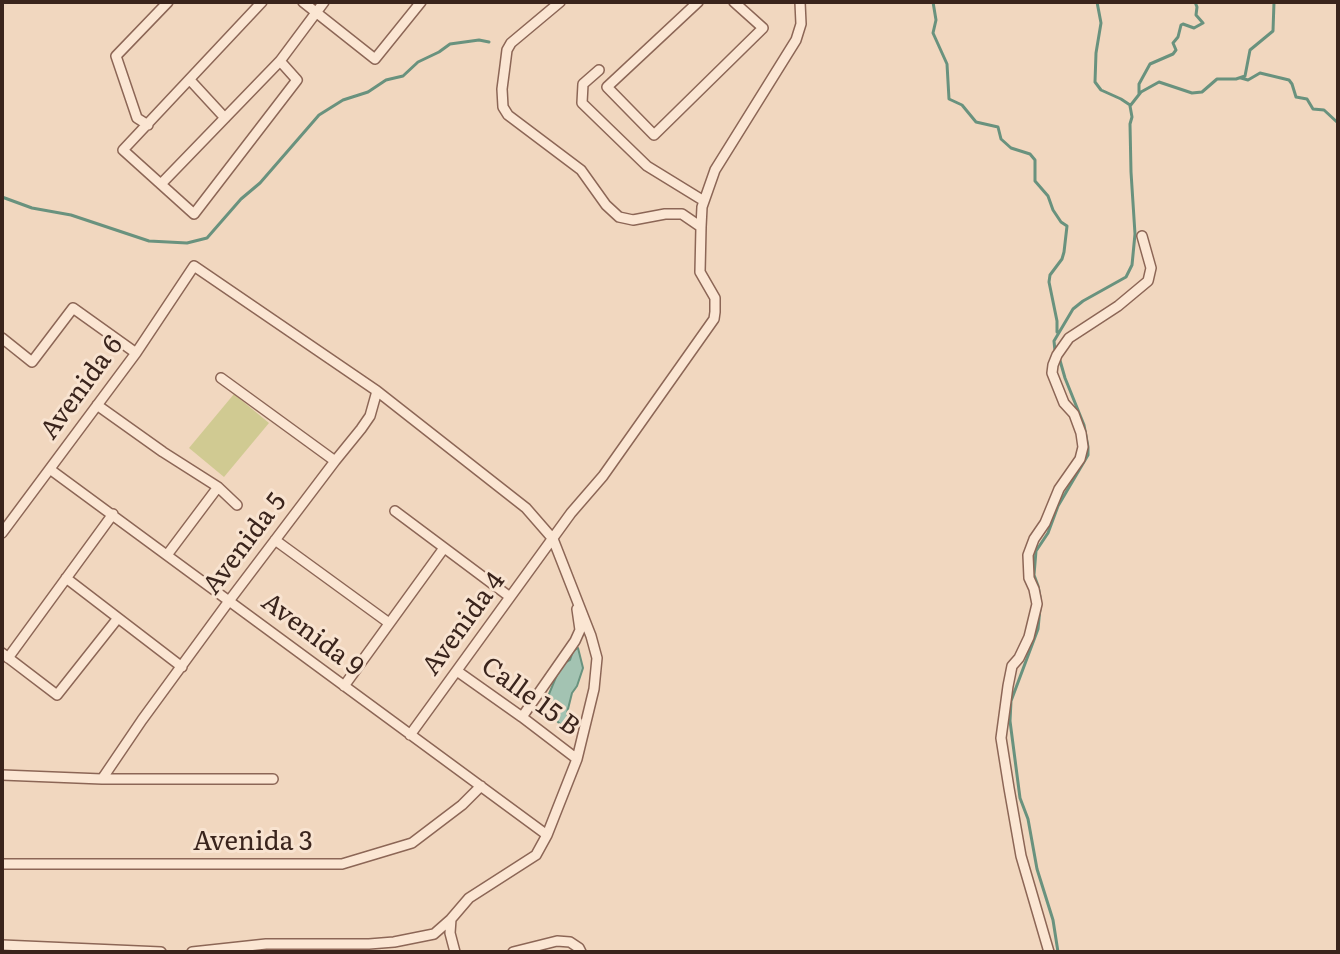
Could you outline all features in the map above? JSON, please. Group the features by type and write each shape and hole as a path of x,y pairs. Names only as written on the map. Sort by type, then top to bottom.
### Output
{"street":[{"path":"148,125 137,118 116,56 168,2"},
{"path":"262,2 123,150 194,214 297,80 280,61"},
{"path":"303,2 375,59 421,2"},
{"path":"161,184 280,61 324,2"},
{"path":"560,2 511,43 507,50 502,89 503,107 508,115 581,170 606,205 619,217 633,220 682,214 701,227"},
{"path":"698,2 607,87 654,135 763,28 734,2"},
{"name":"Avenida 4","path":"410,735 571,513 603,476 714,319 715,298 700,272 702,207 715,170 796,40 801,24 800,2"},
{"path":"599,70 583,84 582,103 647,166 704,201"},
{"path":"190,80 225,118"},
{"path":"1049,952 1021,856 1001,738 1012,666 1029,637 1037,604 1029,578 1028,555 1059,489 1080,459 1083,447 1074,414 1064,403 1052,373 1053,365 1069,338 1118,306 1148,281 1151,268 1142,236"},
{"name":"Avenida 6","path":"2,533 136,353 194,266 377,391"},
{"path":"2,338 32,362 73,308 136,353"},
{"path":"221,378 335,461"},
{"path":"192,952 266,944 369,944 434,934 469,898 536,855 577,759 594,689 597,658 553,539 526,508 377,391"},
{"name":"Avenida 5","path":"102,779 229,601 361,429 370,416 377,391"},
{"path":"97,405 218,487 237,505"},
{"name":"Avenida 9","path":"51,470 547,835"},
{"path":"167,555 218,487"},
{"path":"395,511 510,597"},
{"path":"113,514 5,656 57,695 118,618"},
{"path":"275,540 389,623"},
{"path":"344,686 444,548"},
{"path":"66,578 182,667"},
{"path":"522,717 580,630 574,590"},
{"name":"Calle 15 B","path":"457,671 577,759"},
{"path":"2,775 102,779 273,779"},
{"name":"Avenida 3","path":"2,864 342,864 412,843 462,805 481,786"},
{"path":"451,919 450,933 455,952"},
{"path":"513,952 557,941 570,942 581,952"},
{"path":"2,945 161,952"}],"shaded area":[{"path":"234,394 269,423 224,477 189,448"},
{"path":"578,648 583,668 572,693 568,722 563,727 555,719 549,694 561,665 570,660 573,651"}],"waterway":[{"path":"933,2 936,20 933,33 947,64 949,99 962,105 976,122 998,127 1001,139 1011,148 1030,154 1035,160 1035,181 1048,196 1061,222 1067,226 1062,259 1050,275 1049,282 1057,332"},
{"path":"1097,2 1101,23 1095,82 1101,90 1130,105"},
{"path":"1139,94 1139,84 1150,64 1176,50 1173,43 1181,25 1194,28 1203,23 1196,15 1195,2"},
{"path":"1055,351 1054,341 1073,309 1126,277 1132,265 1135,234 1130,106 1141,92 1159,82 1192,93 1202,92 1217,79 1245,76 1250,50 1273,31 1274,2"},
{"path":"2,197 32,208 71,215 149,241 187,243 207,238 319,115 386,80 403,76 418,62 450,44 479,40 489,42"},
{"path":"1241,78 1248,80 1260,73 1289,80 1296,97 1307,99 1313,109 1324,110 1338,123"},
{"path":"1040,597 1034,575 1036,551 1088,455 1084,425 1059,357"},
{"path":"1040,608 1038,629 1011,701 1010,721 1020,798 1053,920 1058,952"}]}
